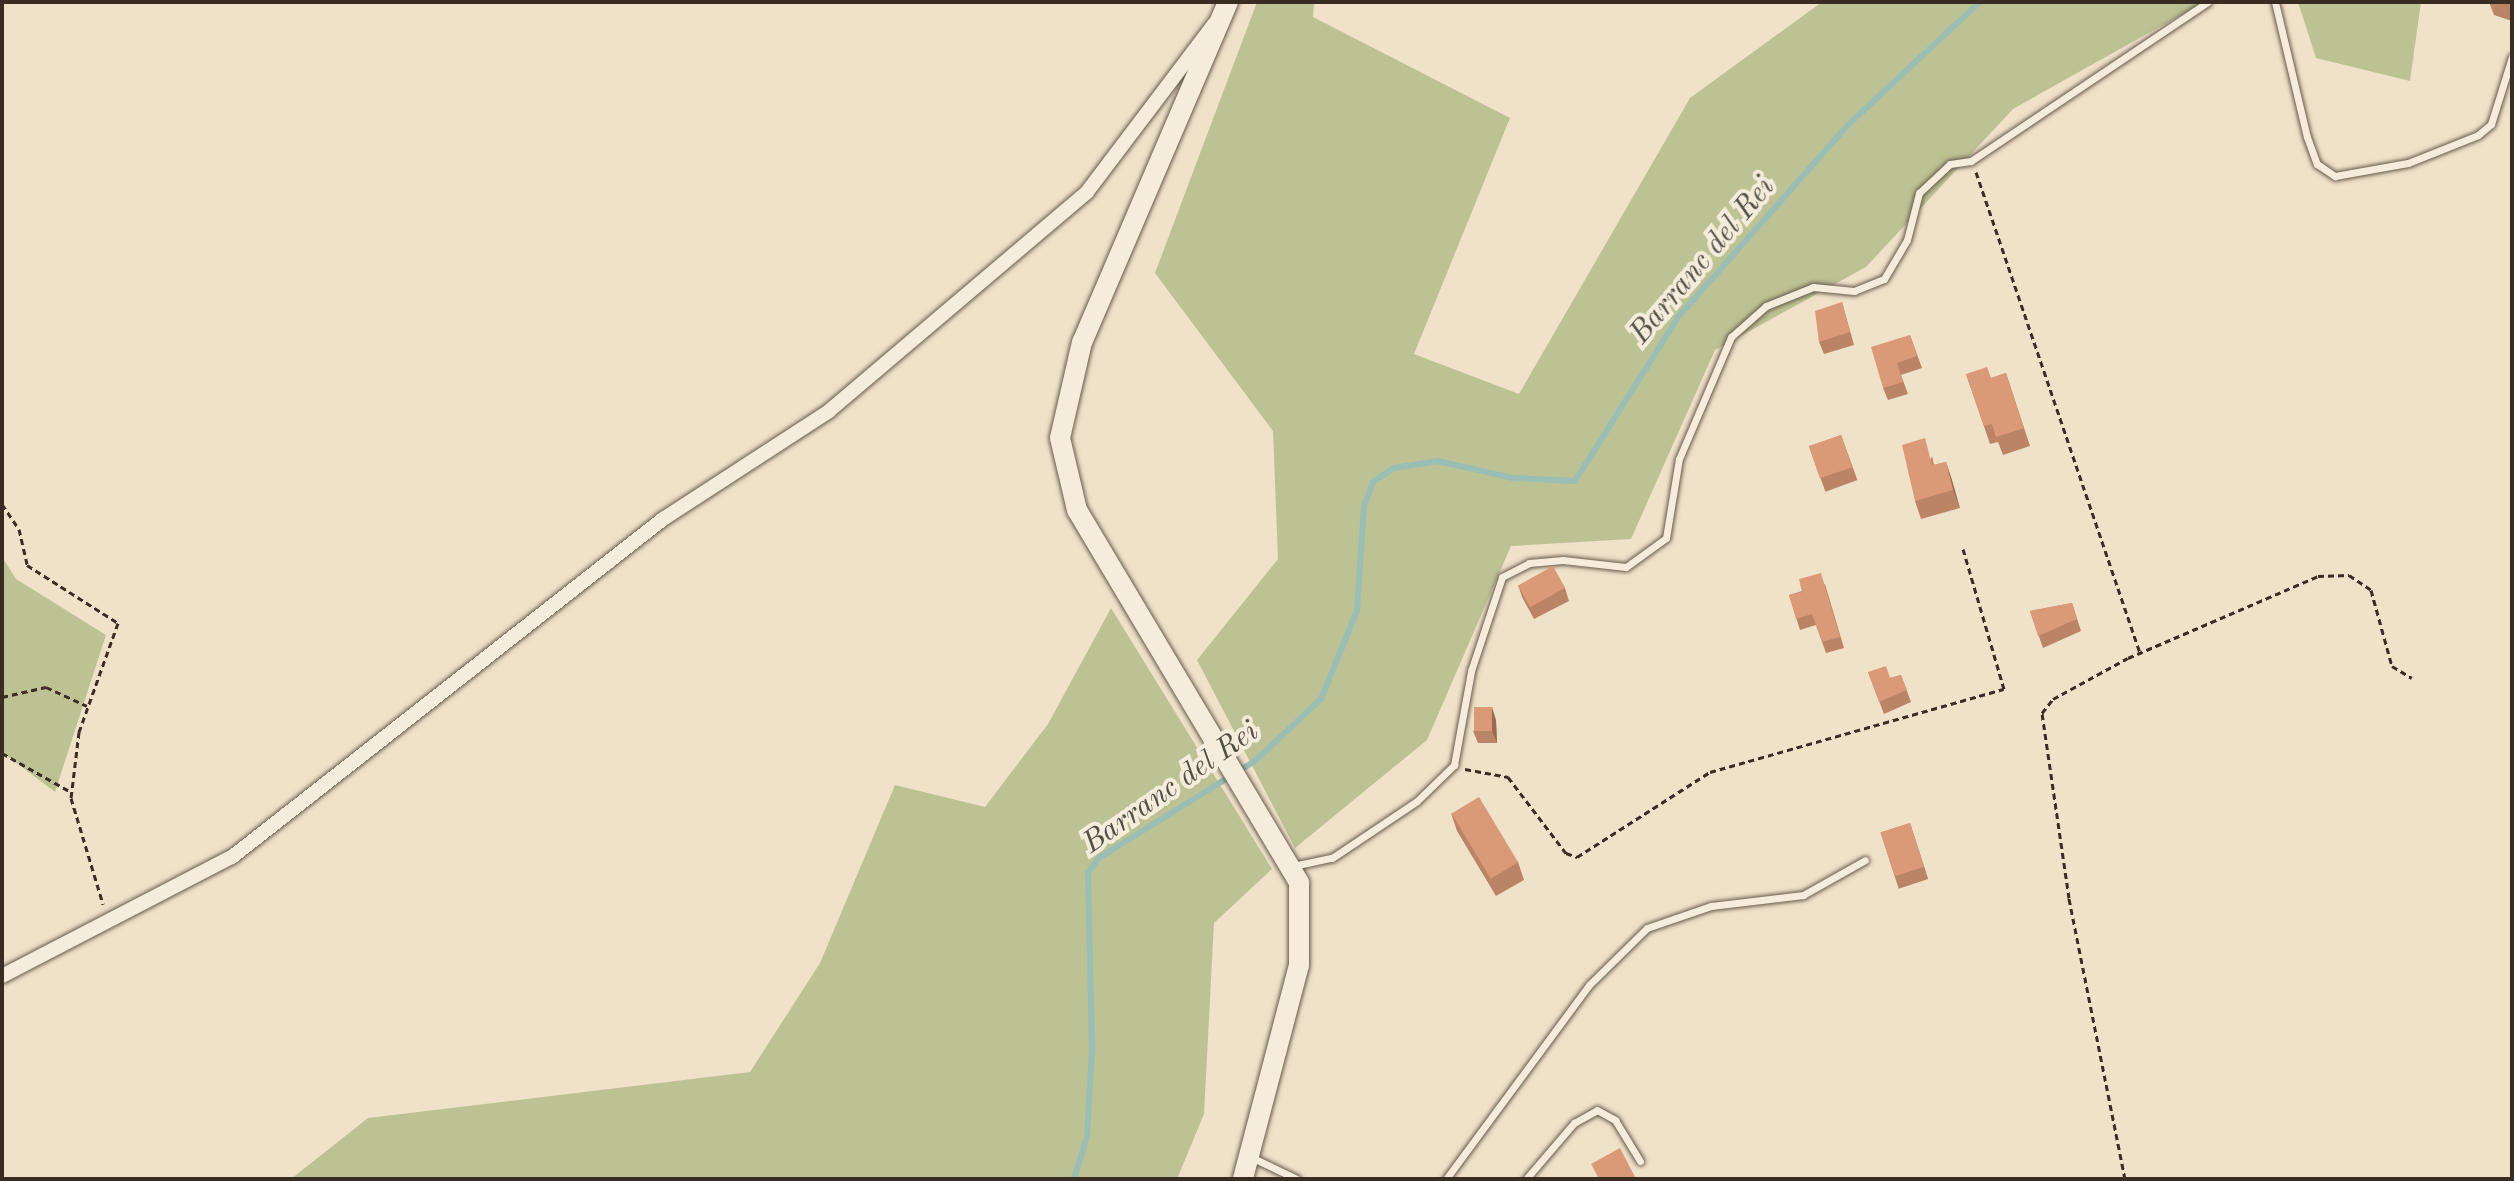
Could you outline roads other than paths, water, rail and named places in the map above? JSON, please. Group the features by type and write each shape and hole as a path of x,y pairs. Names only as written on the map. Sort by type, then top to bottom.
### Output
{"main road":[{"path":"1225,8 1082,342 1060,423 1064,473 1077,510 1290,860 1302,898 1301,950 1243,1179"}],"street":[{"path":"2,976 111,922 267,833 663,519 852,391 1087,192 1225,8"}],"lane":[{"path":"1290,860 1332,858 1417,801 1454,765 1471,671 1502,577 1529,563 1563,560 1626,567 1666,538 1679,459 1731,337 1766,306 1813,287 1854,291 1884,279 1907,240 1919,193 1950,164 1971,161 2208,2"},
{"path":"2275,2 2307,137 2317,164 2335,176 2408,163 2478,135 2491,124 2512,57"},
{"path":"1446,1179 1589,985 1647,928 1711,906 1803,895 1865,860"},
{"path":"1526,1179 1574,1123 1597,1110 1615,1120 1640,1161"},
{"path":"1249,1156 1297,1179"}],"waterway":[{"name":"Barranc del Rei","path":"1074,1179 1087,1137 1092,1049 1088,873 1099,858 1255,761 1321,699 1357,611 1364,506 1373,482 1394,468 1438,461 1513,478 1575,481 1679,316 1849,124 1980,2"}]}
